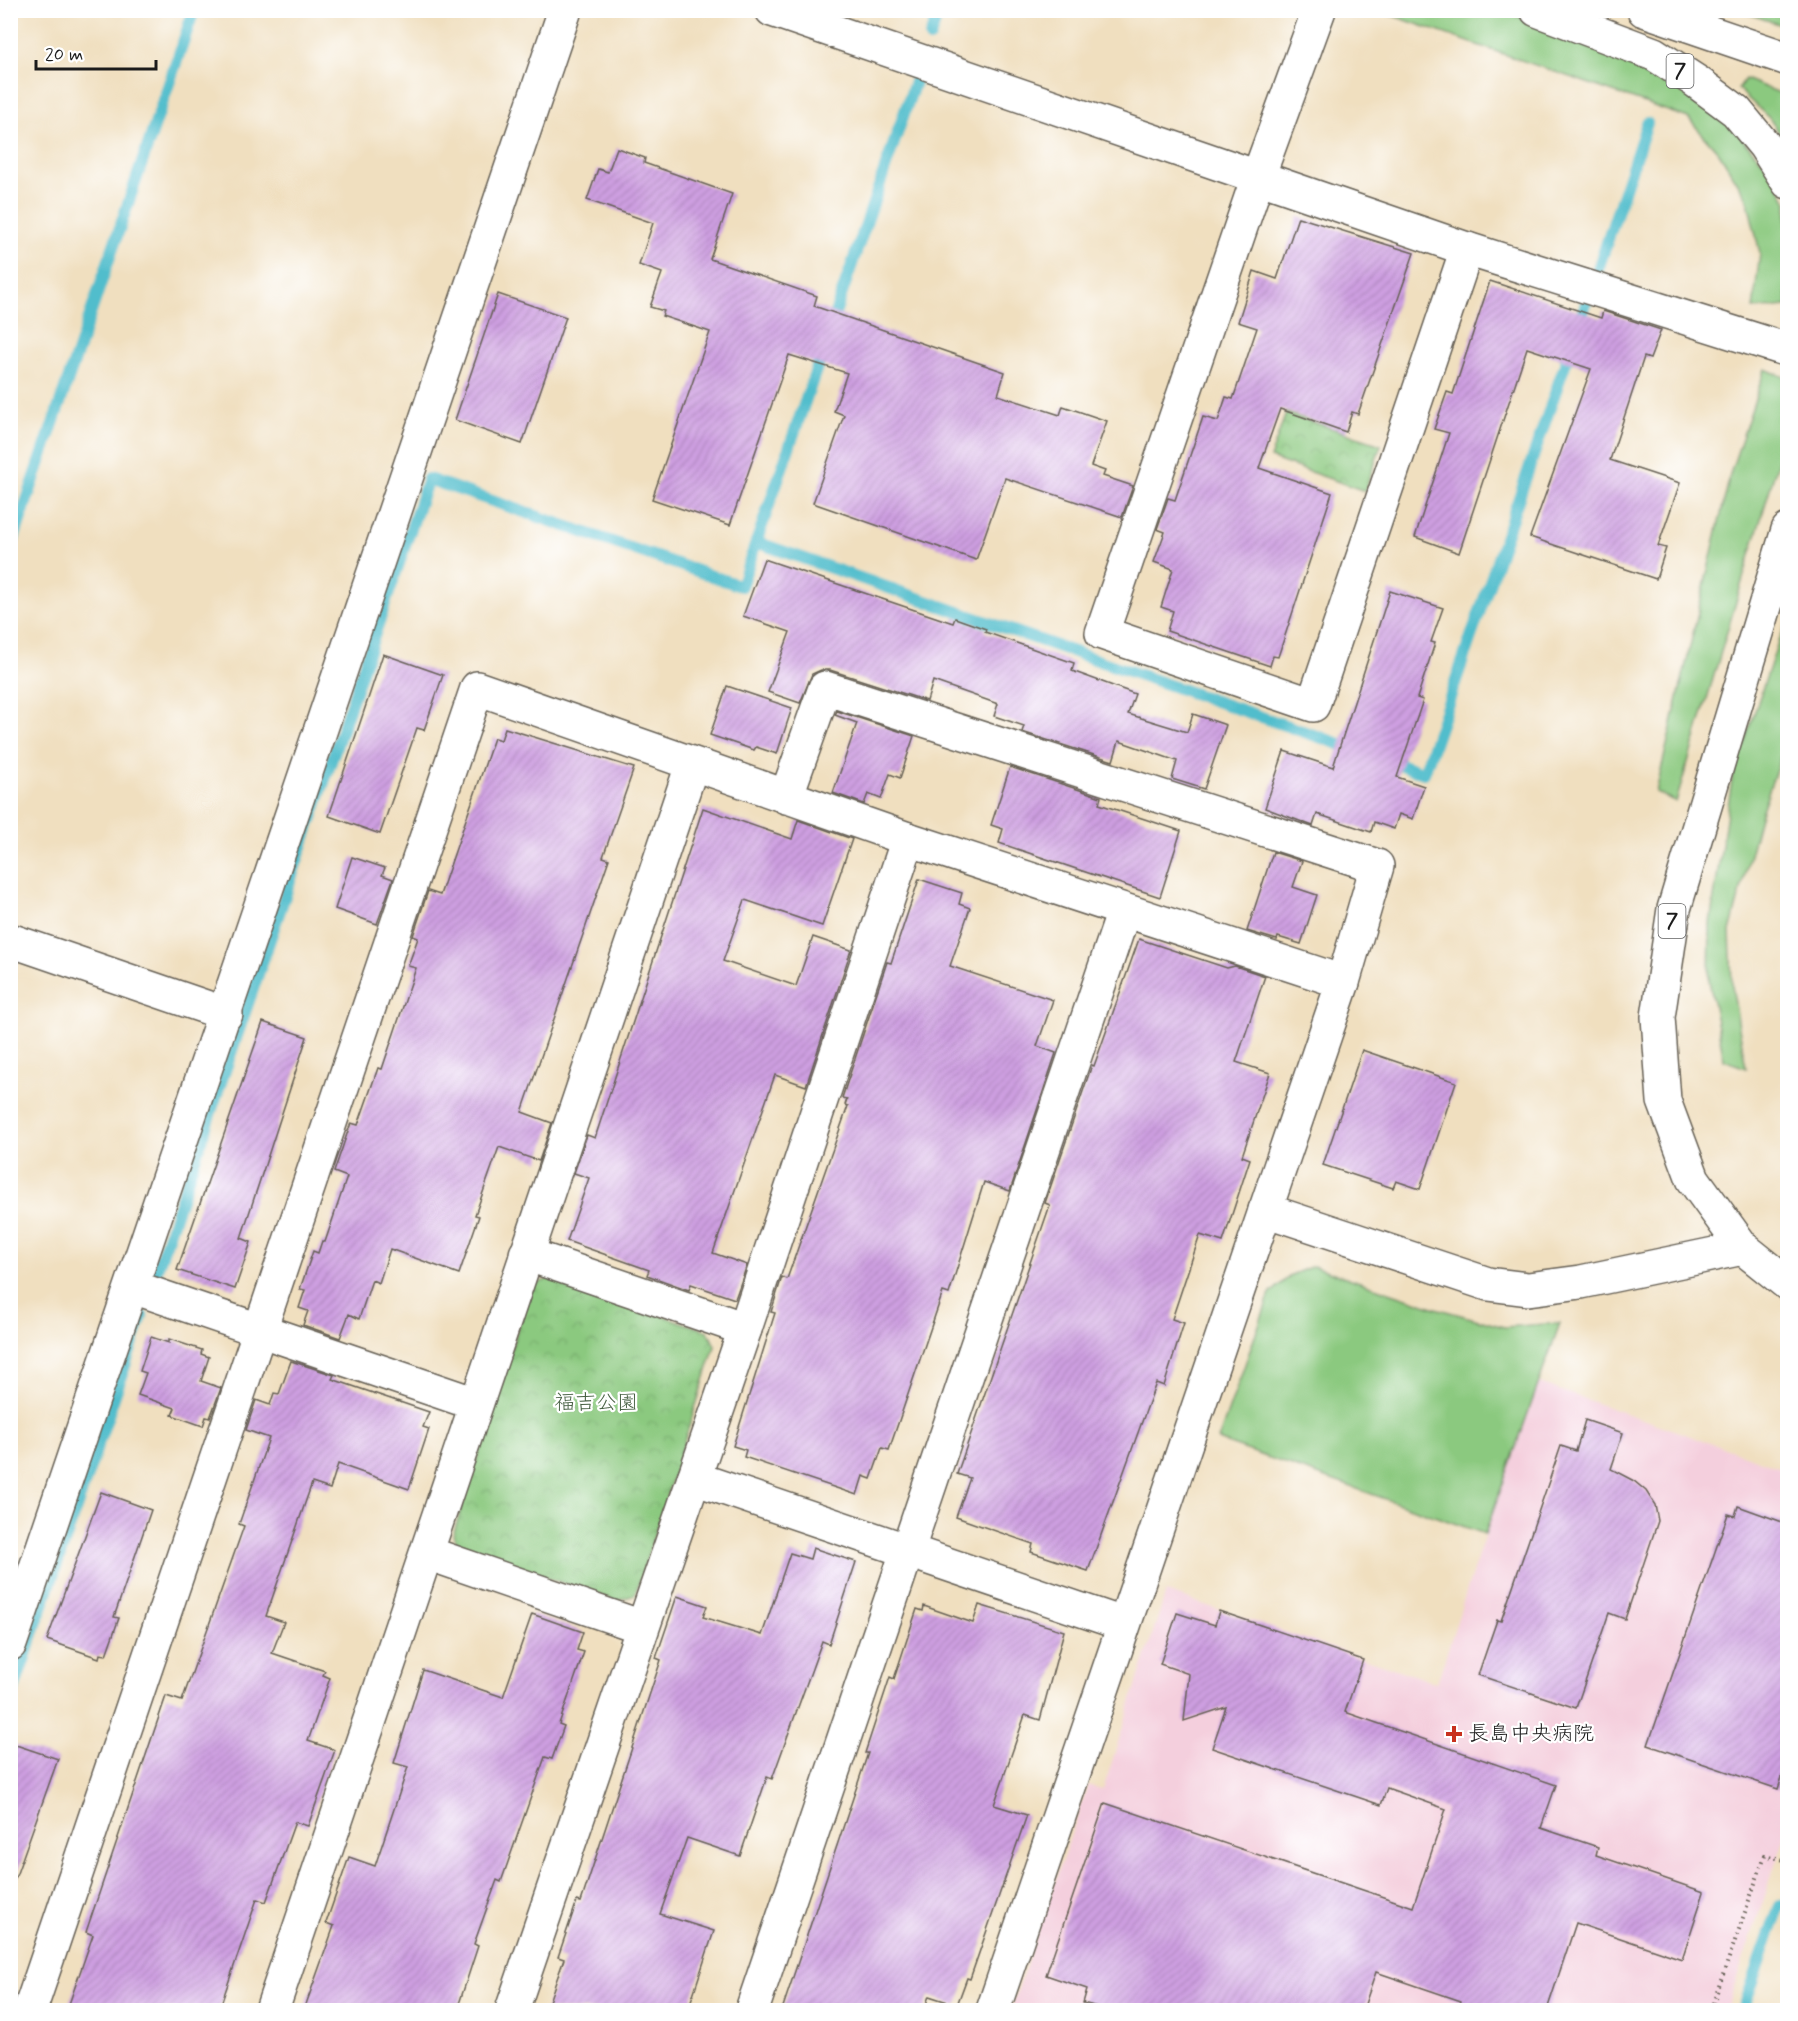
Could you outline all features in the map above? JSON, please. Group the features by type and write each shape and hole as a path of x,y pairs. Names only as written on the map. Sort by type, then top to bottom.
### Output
{"street":[{"path":"10,1644 134,1287 565,10"},
{"path":"772,10 1467,249 1788,350"},
{"path":"1319,10 1258,177 1102,633 1313,705 1467,249"},
{"name":"7","path":"1537,10 1654,54 1697,82 1736,111 1765,146 1788,182"},
{"name":"7","path":"1644,10 1788,59"},
{"name":"7","path":"1788,530 1780,569 1674,909 1658,1017 1664,1101 1693,1179 1743,1248 1788,1284"},
{"path":"30,2010 262,1331 477,688 908,839 1343,982"},
{"path":"786,797 825,688 1377,866 1343,982 993,2010"},
{"path":"272,2010 692,765"},
{"path":"512,2010 745,1329 908,839"},
{"path":"752,2010 1124,911"},
{"path":"10,940 226,1014"},
{"path":"1265,1210 1488,1284 1528,1289 1581,1282 1743,1248"},
{"path":"526,1254 745,1329"},
{"path":"134,1287 476,1404"},
{"path":"693,1478 1123,1624"},
{"path":"427,1553 642,1626"}],"path":[{"path":"1710,2009 1765,1855 1788,1860"}],"shaded area":[{"name":"長島中央病院","path":"1539,1383 1787,1470 1787,1831 1726,2010 1011,2010 1088,1785 1103,1790 1166,1592 1437,1683 1485,1534"}],"green space":[{"path":"1379,11 1503,11 1663,71 1696,89 1770,169 1787,202 1787,306 1753,309 1760,253 1747,198 1719,153 1688,118"},
{"path":"1740,11 1787,11 1787,27"},
{"path":"1745,79 1787,96 1787,144 1769,118 1738,89"},
{"path":"1765,369 1787,378 1787,432 1676,802 1656,792 1731,471"},
{"path":"1286,413 1381,445 1365,491 1270,458"},
{"path":"1787,623 1787,739 1761,813 1730,931 1732,986 1746,1068 1724,1060 1709,980 1710,923 1732,780 1777,645"},
{"path":"1313,1266 1439,1309 1504,1327 1560,1323 1485,1534 1218,1440 1270,1294 1291,1275"},
{"name":"福吉公園","path":"551,1278 708,1331 715,1346 635,1595 616,1601 459,1548 453,1535 531,1286"}],"building":[{"path":"617,148 645,158 644,163 732,194 710,259 817,296 814,306 1005,372 998,395 1060,415 1063,406 1107,421 1091,466 1105,471 1103,476 1133,486 1122,517 1005,478 976,560 813,503 844,415 834,411 847,373 789,355 730,525 652,499 710,332 662,316 664,311 650,307 662,273 639,265 653,223 587,200 598,169 608,172"},
{"path":"1298,217 1414,253 1358,414 1352,412 1346,432 1280,409 1259,468 1332,493 1278,657 1273,656 1270,666 1167,631 1173,611 1161,607 1173,569 1154,562 1165,532 1157,529 1168,498 1175,500 1203,417 1218,421 1226,397 1233,399 1257,328 1238,322 1254,271 1277,279"},
{"path":"1490,281 1601,318 1603,311 1661,330 1650,359 1644,357 1610,460 1680,483 1658,546 1666,548 1656,579 1530,537 1591,369 1527,348 1459,553 1415,537 1449,433 1434,429 1447,392 1453,394"},
{"path":"498,294 566,317 522,444 455,420"},
{"path":"764,559 953,623 955,618 986,629 985,632 1074,663 1072,671 1135,694 1128,714 1187,732 1193,714 1226,725 1204,789 1172,779 1177,761 1119,741 1113,761 1022,732 1024,726 994,716 998,704 933,681 927,701 830,670 821,670 812,674 800,703 768,692 790,632 743,616"},
{"path":"1390,591 1443,608 1431,642 1435,643 1417,698 1423,700 1397,777 1424,786 1413,819 1399,814 1394,829 1374,822 1371,832 1317,814 1313,826 1265,808 1284,751 1333,767"},
{"path":"383,654 443,675 424,730 417,728 380,834 329,816"},
{"path":"727,686 792,708 777,754 756,747 754,750 710,735"},
{"path":"837,711 914,736 900,778 890,774 881,799 868,794 864,804 833,793 857,723 835,715"},
{"path":"505,728 634,768 603,857 609,859 522,1112 552,1123 539,1161 499,1147 475,1215 479,1216 459,1274 390,1249 379,1283 372,1280 359,1319 349,1314 340,1338 303,1325 308,1311 299,1308 305,1290 300,1289 313,1251 318,1253 322,1241 325,1242 347,1177 334,1172 347,1134 351,1123 358,1125 378,1068 382,1069 416,968 408,966 418,938 413,936 428,891 440,895 494,738 501,740"},
{"path":"1010,767 1101,797 1099,804 1181,831 1160,897 999,843 1003,829 991,825"},
{"path":"703,808 792,839 798,820 852,839 822,926 745,900 723,961 796,986 813,937 851,950 806,1086 775,1075 713,1253 747,1265 735,1299 691,1284 689,1290 647,1275 649,1270 567,1241 589,1178 574,1173 587,1135 595,1138"},
{"path":"1273,852 1302,861 1293,887 1317,895 1301,944 1247,931"},
{"path":"352,857 385,868 382,875 393,879 377,924 335,909"},
{"path":"919,879 962,893 959,904 970,908 950,966 1053,1000 1037,1046 1056,1053 1010,1191 984,1182 949,1294 943,1292 889,1450 882,1448 871,1479 863,1476 857,1495 744,1457 746,1450 733,1446 775,1313 771,1312 782,1277 787,1279 848,1106 845,1105 847,1099 842,1098 887,962 891,963"},
{"path":"1139,939 1227,968 1235,966 1265,976 1236,1062 1270,1073 1242,1156 1250,1159 1223,1242 1200,1235 1172,1319 1184,1323 1164,1386 1156,1383 1088,1571 1031,1552 1033,1544 956,1517 970,1478 957,1474 1050,1205 1045,1203 1092,1065 1094,1066"},
{"path":"263,1022 307,1037 241,1238 251,1242 235,1289 177,1270"},
{"path":"1362,1050 1456,1082 1420,1189 1396,1181 1393,1188 1323,1165"},
{"path":"151,1337 169,1343 169,1339 202,1350 201,1354 209,1357 201,1381 221,1388 210,1418 206,1417 203,1426 172,1415 175,1408 138,1395 146,1373 140,1371"},
{"path":"291,1361 334,1375 332,1379 429,1412 423,1427 429,1429 409,1489 338,1464 330,1489 312,1483 266,1616 284,1622 272,1653 325,1671 323,1675 330,1678 308,1741 335,1750 308,1826 295,1822 266,1902 257,1899 219,2010 67,2010 93,1935 86,1932 166,1696 182,1701 244,1526 239,1524 269,1438 246,1430 256,1400 270,1405 274,1393 279,1394"},
{"path":"1585,1420 1623,1433 1611,1469 1634,1481 1646,1491 1655,1505 1658,1521 1625,1619 1609,1613 1576,1708 1478,1675 1497,1620 1501,1621 1561,1446 1576,1451"},
{"path":"101,1492 151,1510 114,1617 119,1618 106,1655 100,1654 99,1658 47,1640"},
{"path":"1738,1506 1788,1524 1788,1760 1778,1789 1648,1745 1728,1514 1735,1516"},
{"path":"813,1548 856,1562 829,1644 822,1641 772,1779 767,1777 740,1856 687,1838 660,1914 714,1931 688,2010 546,2010 564,1959 558,1957 577,1901 581,1902 661,1660 656,1658 677,1596 707,1606 703,1617 762,1635 790,1553 810,1559"},
{"path":"979,1605 1064,1631 1040,1720 1025,1715 994,1805 1027,1815 970,1979 967,1978 957,2005 929,1996 924,2010 782,2010 868,1753 865,1753 890,1677 894,1679 917,1609 923,1611 924,1606 973,1623"},
{"path":"1219,1611 1363,1660 1345,1712 1556,1785 1541,1828 1598,1847 1596,1855 1704,1892 1682,1959 1576,1923 1547,2010 1458,2010 1461,2001 1376,1972 1363,2010 1108,2010 1083,2003 1087,1989 1046,1975 1105,1803 1413,1907 1446,1809 1387,1788 1381,1805 1212,1748 1226,1707 1184,1721 1189,1674 1160,1664 1177,1613 1215,1625"},
{"path":"532,1614 583,1632 577,1650 584,1652 559,1724 564,1726 552,1759 545,1757 501,1882 497,1880 474,1944 478,1946 457,2010 304,2010 334,1926 326,1923 349,1857 375,1866 408,1767 394,1763 423,1670 503,1697"},
{"path":"10,1743 58,1759 15,1879 10,1878"}],"waterway":[{"path":"10,550 194,10"},
{"path":"930,37 939,10"},
{"path":"830,328 916,79"},
{"path":"1598,269 1647,123"},
{"path":"1578,328 1586,303"},
{"path":"1388,760 1424,773 1571,347"},
{"path":"156,1272 428,479 741,586 823,350"},
{"path":"756,542 1354,749"},
{"path":"10,1701 142,1316"},
{"path":"1743,2010 1780,1905"}],"place":[{"name":"長島中央病院","path":"1454,1734"}]}
